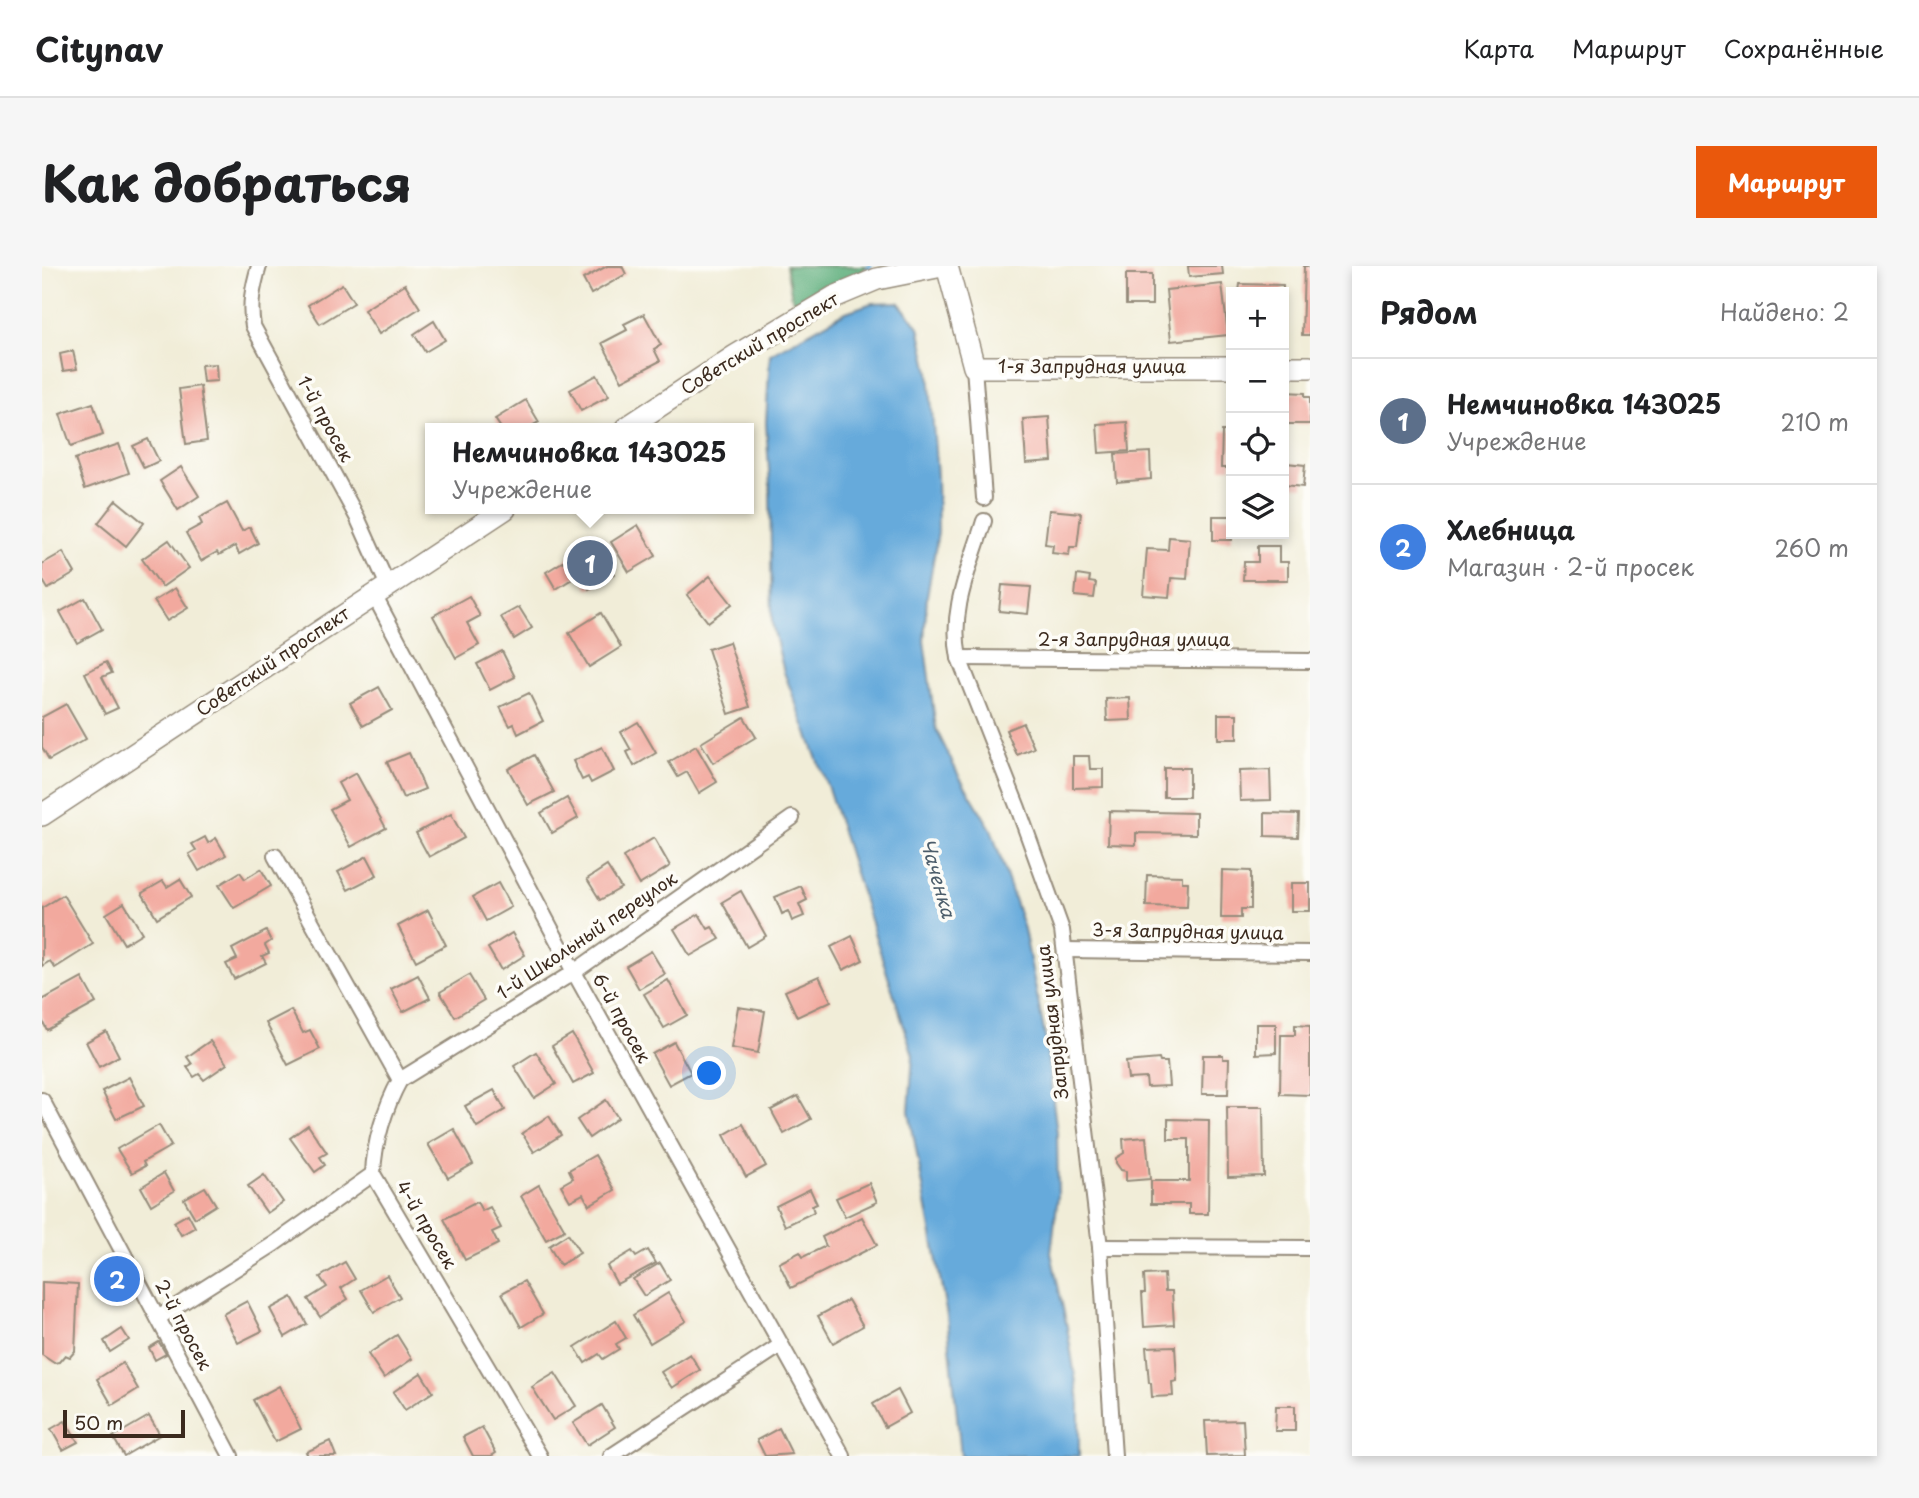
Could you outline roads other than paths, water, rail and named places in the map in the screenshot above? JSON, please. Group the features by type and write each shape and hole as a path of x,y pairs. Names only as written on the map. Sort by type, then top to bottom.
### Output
{"street":[{"name":"1-й просек","path":"258,266 250,308 253,326 357,517 381,590"},
{"name":"Советский проспект","path":"634,423 735,356 834,297 877,279 945,266"},
{"name":"1-я Запрудная улица","path":"945,266 974,367 1226,367"},
{"path":"974,367 984,498"},
{"path":"1289,367 1310,367"},
{"name":"Советский проспект","path":"42,816 497,514"},
{"name":"Запрудная улица","path":"984,521 961,590 955,616 955,640 959,658 1062,930 1100,1247 1114,1456"},
{"name":"6-й просек","path":"381,590 573,972 842,1456"},
{"name":"2-я Запрудная улица","path":"959,658 1310,661"},
{"name":"1-й Школьный переулок","path":"400,1080 573,972 792,818"},
{"path":"275,856 400,1080"},
{"name":"3-я Запрудная улица","path":"1065,950 1310,953"},
{"name":"4-й просек","path":"400,1080 392,1093 374,1156 373,1174 540,1456"},
{"name":"2-й просек","path":"42,1100 231,1456"},
{"path":"158,1318 274,1244 373,1174"},
{"path":"1100,1247 1310,1248"},
{"path":"611,1456 781,1345"}],"water":[{"name":"Чаченка","path":"898,302 919,327 929,372 937,476 938,533 927,596 924,641 936,729 958,774 991,829 1024,929 1045,1036 1057,1133 1058,1196 1051,1253 1079,1401 1079,1456 961,1456 947,1316 909,1111 913,1055 829,791 784,672 772,623 770,486 766,423 770,354 846,312 872,303"}],"place":[{"name":"Немчиновка 143025","path":"590,563"},
{"name":"Хлебница","path":"117,1279"}]}
